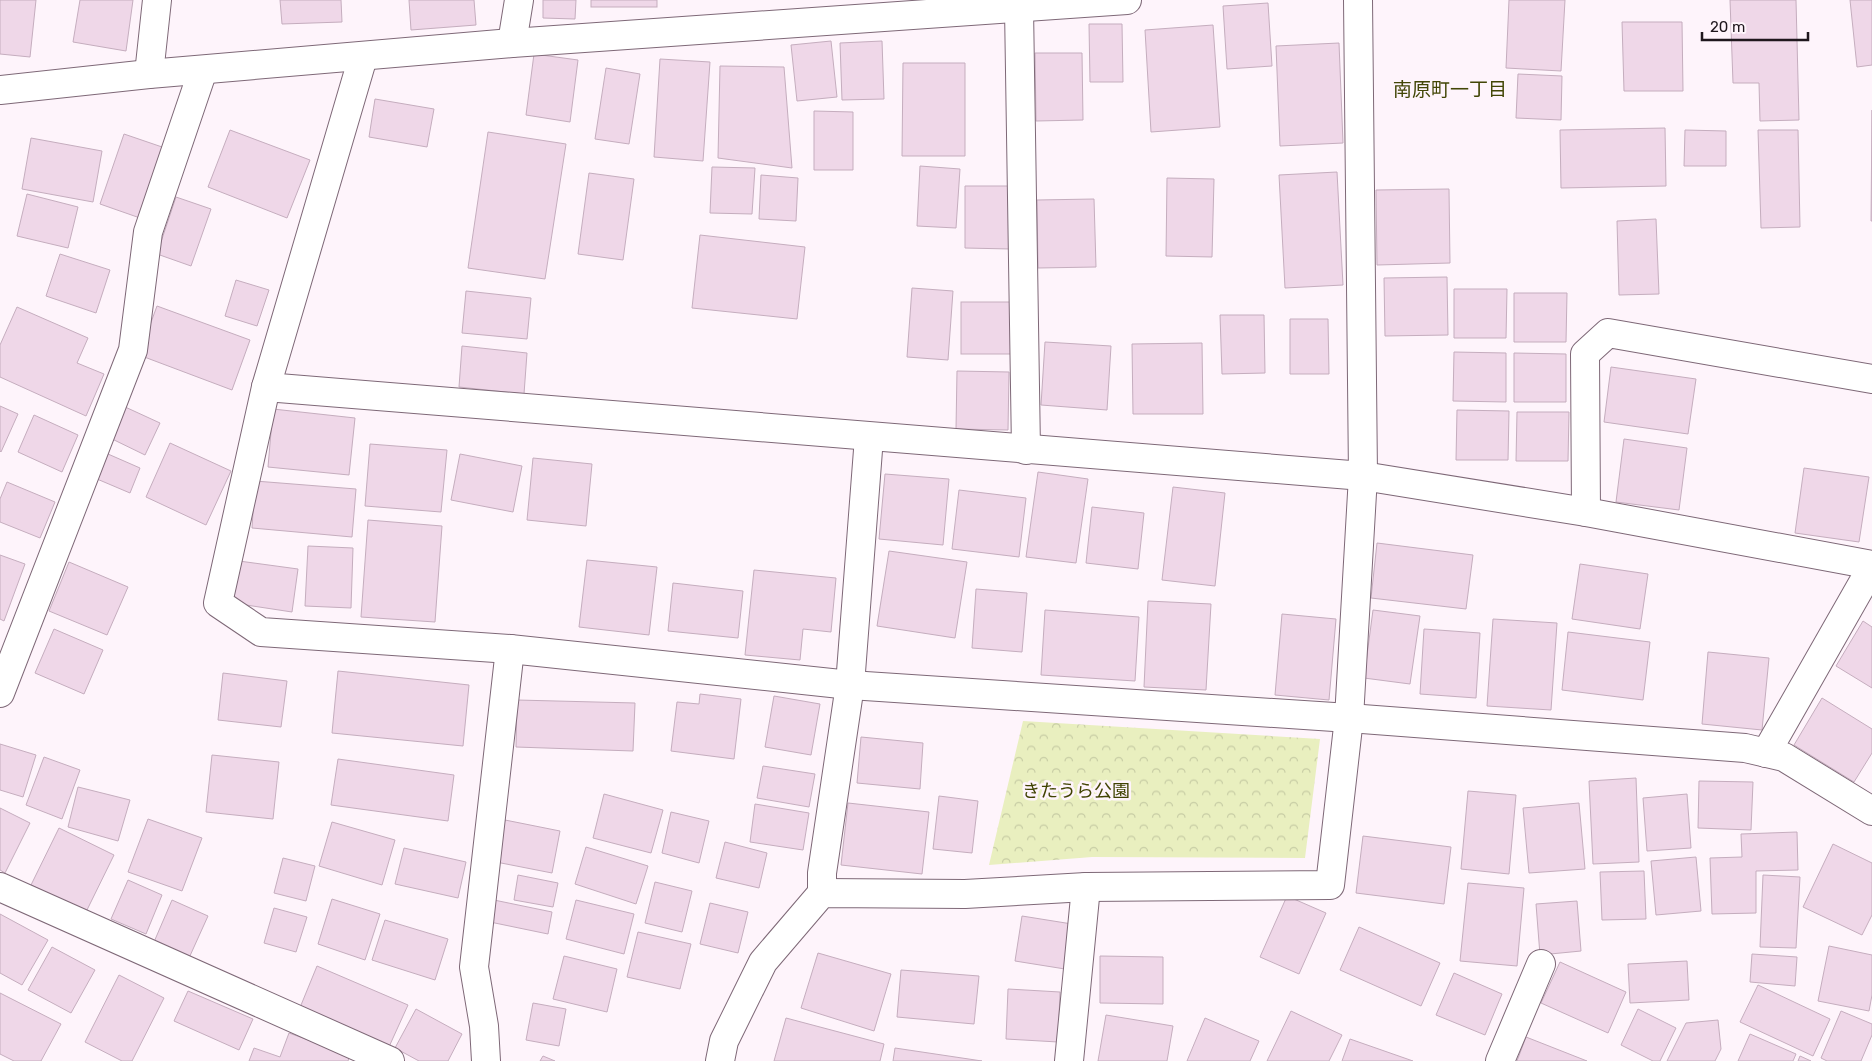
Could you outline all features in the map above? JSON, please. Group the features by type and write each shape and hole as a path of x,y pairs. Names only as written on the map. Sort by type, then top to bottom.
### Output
{"lane":[{"path":"149,74 157,0"},
{"path":"512,43 519,0"},
{"path":"0,90 149,74 512,43 1127,0"},
{"path":"822,893 965,894 1086,887 1330,885 1349,718 1363,476 1358,0"},
{"path":"1020,8 1026,450"},
{"path":"363,57 266,387 218,603 261,632 510,648 850,685 1349,718 1745,748 1784,757 1872,811"},
{"path":"0,693 133,350 148,232 203,70"},
{"path":"1586,512 1585,354 1608,333 1872,379"},
{"path":"266,387 869,438 1363,476 1586,512 1872,566 1766,753"},
{"path":"720,1061 724,1041 763,962 822,893 822,873 850,685 869,438"},
{"path":"486,1061 484,1026 474,967 510,648"},
{"path":"0,886 390,1061"},
{"path":"1069,1061 1086,887"},
{"path":"1500,1061 1541,964"}],"green space":[{"name":"きたうら公園","path":"1023,721 1320,739 1305,858 1092,857 989,865"}],"building":[{"path":"0,0 36,0 30,57 0,54"},
{"path":"80,0 133,0 126,51 73,42"},
{"path":"280,0 341,0 342,22 282,24"},
{"path":"409,0 474,0 476,25 411,30"},
{"path":"543,0 576,0 575,19 543,18"},
{"path":"591,0 657,0 657,7 591,7"},
{"path":"1509,0 1565,0 1561,71 1506,68"},
{"path":"1730,0 1796,0 1799,120 1760,121 1759,83 1733,83"},
{"path":"1850,0 1872,0 1872,65 1857,67"},
{"path":"1268,3 1272,66 1227,69 1223,6"},
{"path":"1622,22 1682,22 1683,91 1624,91"},
{"path":"1089,24 1122,24 1123,82 1090,82"},
{"path":"1213,25 1220,127 1151,132 1145,30"},
{"path":"831,41 837,97 797,101 791,45"},
{"path":"882,41 884,99 842,100 840,43"},
{"path":"1339,43 1343,143 1280,146 1276,46"},
{"path":"1035,53 1082,53 1083,120 1036,121"},
{"path":"534,54 578,60 570,122 526,115"},
{"path":"660,59 710,62 703,161 654,157"},
{"path":"903,63 965,63 965,156 902,156"},
{"path":"720,66 784,67 792,168 718,158"},
{"path":"606,68 640,74 629,144 595,139"},
{"path":"1518,74 1562,76 1561,120 1516,118"},
{"path":"375,99 434,109 427,147 369,137"},
{"path":"1872,110 1872,221 1871,221"},
{"path":"814,111 853,112 853,170 814,170"},
{"path":"1665,128 1666,186 1561,188 1560,130"},
{"path":"230,130 310,160 287,218 208,187"},
{"path":"1685,130 1726,131 1726,166 1684,166"},
{"path":"1758,130 1798,130 1800,227 1761,228"},
{"path":"488,132 566,144 545,279 468,268"},
{"path":"124,134 165,148 140,218 100,204"},
{"path":"31,138 102,151 93,202 22,189"},
{"path":"920,166 960,169 956,228 917,226"},
{"path":"712,167 755,168 752,214 710,213"},
{"path":"1337,172 1343,285 1285,288 1279,175"},
{"path":"589,173 634,179 623,260 578,254"},
{"path":"761,175 798,178 796,221 759,219"},
{"path":"1167,178 1214,179 1212,257 1166,256"},
{"path":"965,186 1012,186 1011,249 965,248"},
{"path":"1449,189 1450,263 1377,265 1376,190"},
{"path":"27,194 78,207 68,248 17,236"},
{"path":"176,197 211,209 191,266 157,254"},
{"path":"1094,199 1096,267 1038,268 1037,200"},
{"path":"1656,219 1659,294 1619,295 1617,221"},
{"path":"700,235 805,247 797,319 692,308"},
{"path":"60,254 110,270 96,313 46,296"},
{"path":"1447,277 1448,335 1385,336 1384,278"},
{"path":"236,280 269,290 257,326 225,316"},
{"path":"912,288 953,291 948,360 907,357"},
{"path":"1454,289 1507,289 1506,338 1454,338"},
{"path":"466,291 531,298 527,339 462,333"},
{"path":"1514,293 1567,293 1566,342 1514,342"},
{"path":"961,302 1012,302 1012,354 961,354"},
{"path":"157,306 250,340 232,390 139,355"},
{"path":"17,307 88,338 77,363 104,374 86,416 0,377 0,345"},
{"path":"1220,315 1264,315 1265,373 1222,374"},
{"path":"1290,319 1328,319 1329,374 1290,374"},
{"path":"1045,342 1111,346 1107,410 1041,405"},
{"path":"1202,343 1203,414 1133,414 1132,344"},
{"path":"462,346 527,353 524,394 459,387"},
{"path":"1454,352 1506,353 1506,402 1453,401"},
{"path":"1514,353 1566,354 1566,402 1514,402"},
{"path":"1611,367 1696,379 1688,434 1604,422"},
{"path":"957,371 1009,372 1008,430 956,429"},
{"path":"0,406 18,414 1,452 0,451"},
{"path":"123,406 160,423 145,455 108,437"},
{"path":"273,409 355,418 349,475 268,467"},
{"path":"1457,410 1509,411 1508,460 1456,460"},
{"path":"1517,412 1569,412 1568,461 1516,461"},
{"path":"34,415 78,435 62,472 18,452"},
{"path":"1624,439 1687,448 1679,510 1616,502"},
{"path":"170,443 231,471 206,525 146,497"},
{"path":"370,444 447,450 441,512 365,506"},
{"path":"108,454 140,468 130,493 97,479"},
{"path":"460,454 522,466 513,512 451,500"},
{"path":"533,458 592,464 586,526 527,520"},
{"path":"1804,468 1869,477 1859,542 1795,533"},
{"path":"1038,472 1088,479 1076,563 1026,557"},
{"path":"885,474 949,479 943,545 879,539"},
{"path":"255,481 356,489 352,537 252,528"},
{"path":"7,482 55,502 40,538 0,522 0,499"},
{"path":"1173,487 1225,493 1215,586 1162,580"},
{"path":"959,490 1026,498 1019,557 952,549"},
{"path":"1092,507 1144,513 1138,569 1086,563"},
{"path":"368,520 442,526 435,622 361,617"},
{"path":"1377,543 1473,555 1466,609 1371,598"},
{"path":"308,546 353,548 351,608 305,606"},
{"path":"889,551 967,562 955,638 877,626"},
{"path":"0,555 25,564 4,621 0,619"},
{"path":"587,560 657,567 649,635 579,627"},
{"path":"239,561 298,569 292,612 233,603"},
{"path":"69,562 128,587 107,635 49,611"},
{"path":"1580,564 1648,574 1640,629 1572,619"},
{"path":"754,570 836,578 831,632 803,629 800,660 745,655"},
{"path":"673,583 743,591 738,638 668,631"},
{"path":"976,589 1027,593 1022,652 972,648"},
{"path":"1148,601 1211,604 1206,690 1144,687"},
{"path":"1045,610 1139,617 1135,681 1041,675"},
{"path":"1373,610 1420,616 1410,684 1364,678"},
{"path":"1282,614 1336,619 1329,700 1275,695"},
{"path":"1493,619 1557,623 1551,710 1487,706"},
{"path":"1863,621 1872,627 1872,688 1836,666"},
{"path":"54,629 103,650 84,694 35,673"},
{"path":"1424,629 1480,633 1476,698 1420,694"},
{"path":"1568,632 1650,642 1643,700 1562,690"},
{"path":"1708,652 1769,658 1762,730 1702,724"},
{"path":"338,671 469,685 463,746 332,733"},
{"path":"223,673 287,681 281,727 218,720"},
{"path":"700,694 741,699 734,759 671,751 677,702 699,704"},
{"path":"774,696 820,704 811,755 765,747"},
{"path":"1822,698 1872,729 1872,753 1854,782 1794,745"},
{"path":"517,700 635,703 633,751 516,747"},
{"path":"861,737 923,743 920,789 857,783"},
{"path":"0,744 36,755 23,797 0,790"},
{"path":"212,755 279,762 273,819 206,812"},
{"path":"44,757 80,770 62,819 26,805"},
{"path":"338,759 454,775 448,821 331,805"},
{"path":"763,766 815,774 809,807 757,798"},
{"path":"1636,778 1639,862 1593,864 1589,781"},
{"path":"1699,781 1753,782 1751,830 1698,828"},
{"path":"78,787 130,800 118,841 68,827"},
{"path":"1468,791 1516,795 1509,874 1461,869"},
{"path":"604,794 663,810 651,853 593,838"},
{"path":"1687,794 1691,848 1647,851 1643,798"},
{"path":"939,796 978,801 972,853 933,849"},
{"path":"848,803 929,812 922,874 841,865"},
{"path":"1579,803 1585,869 1529,873 1523,808"},
{"path":"755,804 809,813 803,850 750,842"},
{"path":"0,808 30,823 5,873 0,870"},
{"path":"671,812 709,821 699,863 662,853"},
{"path":"148,819 202,838 182,891 128,872"},
{"path":"505,820 560,831 552,873 496,862"},
{"path":"332,822 395,840 382,885 319,866"},
{"path":"59,828 114,855 86,912 31,885"},
{"path":"1797,832 1798,870 1756,871 1756,913 1712,914 1710,858 1742,857 1741,834"},
{"path":"1363,836 1451,847 1444,904 1356,893"},
{"path":"725,842 767,853 759,888 716,878"},
{"path":"1833,844 1872,863 1872,915 1862,935 1803,907"},
{"path":"586,847 648,866 636,904 575,884"},
{"path":"404,848 466,862 458,898 395,884"},
{"path":"1696,857 1701,911 1656,915 1651,861"},
{"path":"283,858 315,866 306,901 274,893"},
{"path":"1644,871 1646,919 1602,920 1600,872"},
{"path":"518,875 558,883 553,907 514,900"},
{"path":"1763,875 1800,877 1796,948 1760,947"},
{"path":"128,880 162,895 146,934 111,919"},
{"path":"655,882 692,891 682,932 645,923"},
{"path":"1468,883 1524,888 1517,966 1460,961"},
{"path":"1287,896 1326,913 1299,974 1260,957"},
{"path":"332,899 380,914 365,960 318,944"},
{"path":"172,900 208,916 189,958 154,942"},
{"path":"494,900 552,912 548,934 490,922"},
{"path":"576,900 634,914 624,954 566,939"},
{"path":"1577,901 1581,951 1540,955 1536,904"},
{"path":"710,903 748,912 738,953 700,944"},
{"path":"274,908 307,917 296,952 264,943"},
{"path":"0,914 48,940 22,985 0,973"},
{"path":"1022,916 1072,924 1065,969 1015,961"},
{"path":"385,920 448,939 435,980 372,960"},
{"path":"1359,927 1440,963 1421,1006 1340,970"},
{"path":"638,932 691,944 680,989 627,977"},
{"path":"1829,946 1872,955 1872,995 1869,1011 1818,1001"},
{"path":"52,947 95,970 71,1013 28,990"},
{"path":"818,953 891,974 874,1031 801,1008"},
{"path":"1752,954 1797,957 1795,986 1750,982"},
{"path":"564,956 617,969 607,1012 553,999"},
{"path":"1100,956 1163,957 1163,1004 1100,1003"},
{"path":"1687,961 1689,1000 1630,1003 1628,964"},
{"path":"1560,962 1626,992 1608,1033 1541,1003"},
{"path":"317,966 408,1005 388,1049 299,1010"},
{"path":"901,970 979,976 974,1024 897,1017"},
{"path":"1454,973 1502,994 1485,1035 1436,1015"},
{"path":"119,975 164,998 132,1061 122,1061 85,1042"},
{"path":"1758,985 1830,1019 1813,1056 1740,1022"},
{"path":"1008,989 1060,992 1058,1042 1006,1039"},
{"path":"188,991 253,1019 239,1050 174,1021"},
{"path":"0,993 61,1024 41,1061 14,1061 0,1054"},
{"path":"533,1003 566,1009 559,1046 526,1040"},
{"path":"416,1009 462,1034 448,1061 419,1061 395,1048"},
{"path":"1638,1009 1676,1028 1660,1061 1653,1061 1621,1045"},
{"path":"1291,1011 1342,1035 1329,1061 1267,1061"},
{"path":"1841,1011 1872,1024 1872,1035 1861,1061 1827,1061 1821,1058"},
{"path":"1106,1015 1173,1026 1167,1061 1098,1061"},
{"path":"786,1018 884,1044 880,1061 774,1061"},
{"path":"1205,1018 1259,1041 1250,1061 1187,1061"},
{"path":"1718,1020 1721,1049 1715,1061 1667,1061 1686,1023"},
{"path":"289,1033 350,1055 348,1061 249,1061 254,1048 280,1057"},
{"path":"1750,1034 1796,1054 1793,1061 1738,1061"},
{"path":"1526,1037 1587,1061 1517,1061"},
{"path":"1350,1039 1413,1061 1342,1061"},
{"path":"895,1048 982,1061 893,1061"},
{"path":"543,1056 555,1061 540,1061"},
{"path":"1800,1056 1811,1061 1798,1061"}],"district":[{"name":"南原町一丁目","path":"1450,89"}]}
